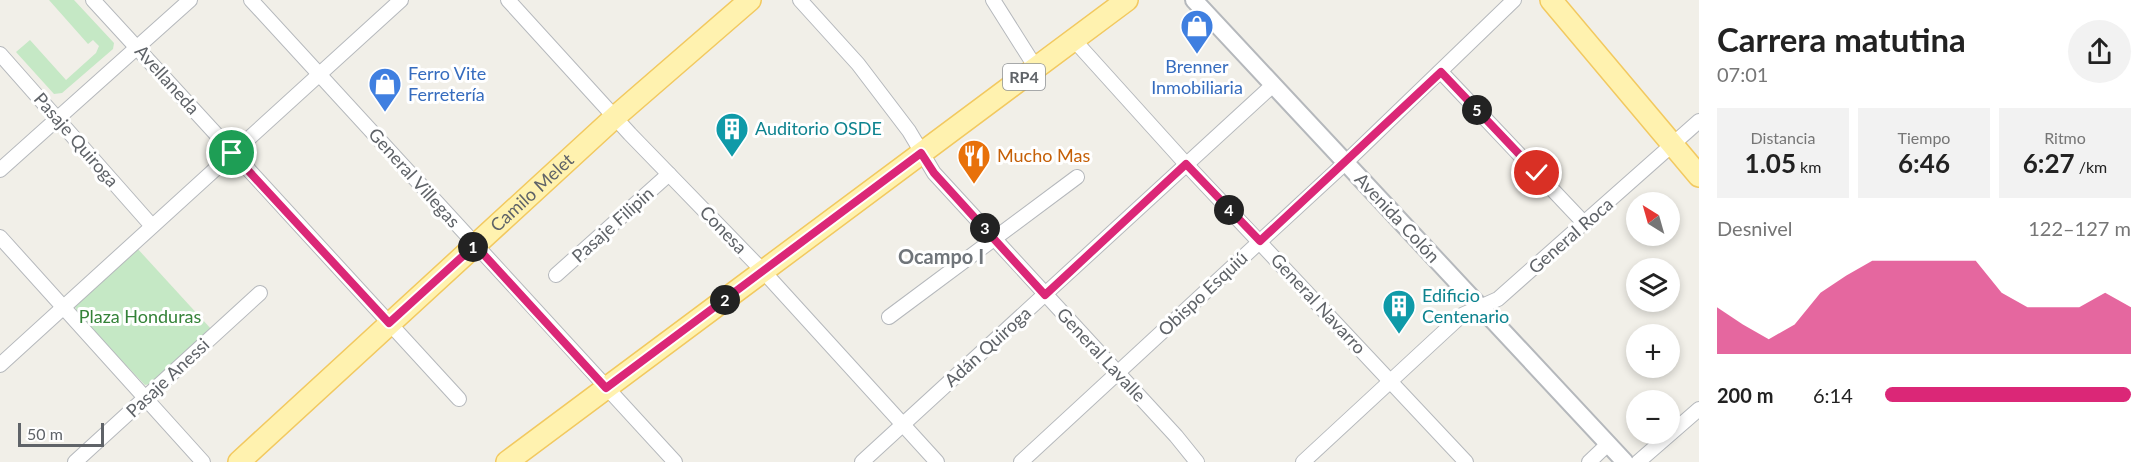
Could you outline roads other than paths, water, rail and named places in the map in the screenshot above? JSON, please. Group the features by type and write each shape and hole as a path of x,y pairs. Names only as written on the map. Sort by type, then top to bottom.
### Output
{"main road":[{"name":"Camilo Melet","path":"239,462 615,117 750,0"},
{"name":"RP4","path":"507,462 1127,0"},
{"path":"1551,0 1699,176"}],"street":[{"name":"Avellaneda","path":"93,0 459,399"},
{"path":"0,170 190,0"},
{"name":"General Villegas","path":"251,0 675,462"},
{"path":"378,0 388,11"},
{"path":"0,365 401,0"},
{"name":"Conesa","path":"508,0 615,117 763,271 901,426 937,462"},
{"name":"General Lavalle","path":"800,0 858,64 909,131 934,173 1118,373 1189,459"},
{"path":"993,0 1036,68"},
{"name":"Avenida Colón","path":"1194,0 1625,462"},
{"name":"Obispo Esquiú","path":"1021,462 1345,163 1514,0"},
{"name":"General Navarro","path":"1074,40 1186,164 1466,462"},
{"name":"Pasaje Quiroga","path":"0,54 152,226"},
{"path":"1441,72 1585,224"},
{"name":"Adán Quiroga","path":"862,462 1273,85"},
{"name":"General Roca","path":"1303,462 1462,315 1481,309 1498,299 1699,121"},
{"name":"Pasaje Filipin","path":"556,275 669,174"},
{"path":"889,316 1077,177"},
{"path":"0,237 203,462"},
{"name":"Pasaje Anessi","path":"75,462 146,400 260,293"},
{"path":"1638,462 1699,409"},
{"path":"1589,462 1608,444"}],"place":[{"name":"Brenner Inmobiliaria","path":"1197,55"},
{"name":"Ferro Vite Ferretería","path":"385,113"},
{"name":"Auditorio OSDE","path":"732,158"},
{"name":"Mucho Mas","path":"974,185"},
{"name":"Edificio Centenario","path":"1399,335"}],"district":[{"name":"Ocampo I","path":"941,257"}],"park label":[{"name":"Plaza Honduras","path":"140,317"}]}
